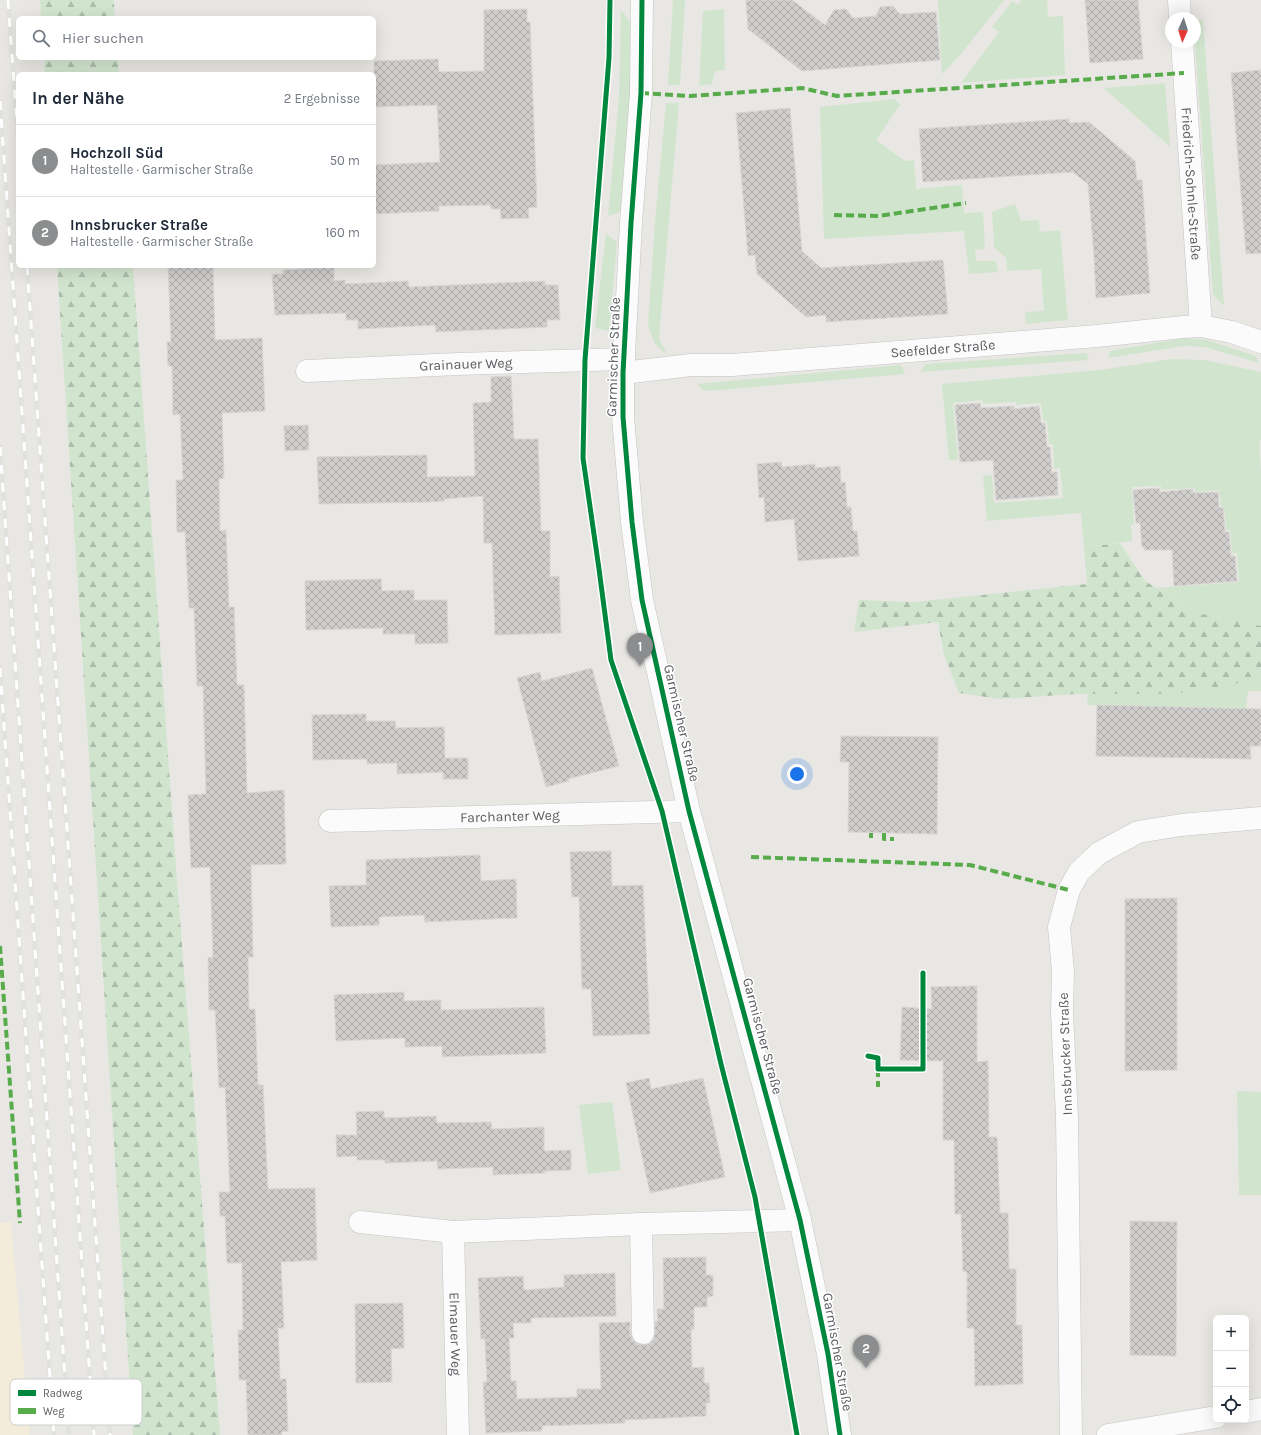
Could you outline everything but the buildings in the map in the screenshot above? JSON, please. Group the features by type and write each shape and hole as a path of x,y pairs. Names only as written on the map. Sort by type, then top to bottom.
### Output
{"street":[{"name":"Garmischer Straße","path":"642,0 641,93 631,223 623,366 623,418 630,507 642,600 689,810 800,1220 828,1354 840,1435"},
{"path":"1178,0 1179,12"},
{"name":"Friedrich-Sohnle-Straße","path":"1182,48 1201,326"},
{"name":"Seefelder Straße","path":"623,366 732,365 1201,326 1232,332 1261,342"},
{"name":"Grainauer Weg","path":"307,371 457,364 623,366"},
{"name":"Farchanter Weg","path":"330,821 689,810"},
{"name":"Innsbrucker Straße","path":"1071,1435 1067,1117 1062,1013 1063,971 1059,927 1069,890 1079,872 1098,853 1138,832 1182,825 1261,818"},
{"path":"360,1222 453,1232 641,1224 800,1220"},
{"path":"641,1224 643,1333"},
{"name":"Elmauer Weg","path":"453,1232 458,1435"},
{"path":"1249,1411 1261,1409"},
{"path":"1108,1435 1213,1418"}],"shaded area":[{"path":"11,1222 25,1379 10,1379 10,1425 29,1425 30,1435 0,1435 0,1223"}],"green space":[{"path":"40,0 113,0 114,4 115,16 41,16"},
{"path":"673,0 685,0 680,85 668,85"},
{"path":"938,0 1004,0 960,55 942,74"},
{"path":"1022,0 1047,0 1048,17 1063,16 1065,75 961,83 999,32 992,27 1012,1 1018,5"},
{"path":"724,9 725,70 715,71 712,84 699,86 703,11"},
{"path":"621,10 633,25 632,98 620,212 608,216 619,98"},
{"path":"1201,20 1203,20 1224,306 1213,295 1195,48 1201,48"},
{"path":"44,60 118,60 119,72 45,72"},
{"path":"1165,83 1170,147 1104,88"},
{"path":"895,99 900,105 876,140 905,161 914,160 916,189 962,185 964,213 983,212 985,249 975,250 976,261 996,261 998,272 969,274 964,231 824,239 820,107"},
{"path":"666,103 679,103 659,338 667,354 657,346 648,325 655,222"},
{"path":"1015,204 1021,221 1039,220 1040,232 1060,230 1068,320 1026,324 1025,312 1044,311 1041,269 1007,271 1006,258 994,247 992,212"},
{"path":"606,234 617,242 609,331 595,328"},
{"path":"57,268 133,268 177,881 220,1435 133,1435 132,1425 142,1425 142,1379 129,1379"},
{"path":"1184,338 1207,340 1256,356 1259,363 1205,347 1184,346 1108,358 1110,351"},
{"path":"1086,353 1089,360 920,372 926,364"},
{"path":"1171,359 1205,360 1261,372 1261,440 1259,441 1261,472 1261,626 1197,613 1157,588 1239,582 1237,553 1232,553 1230,530 1226,530 1224,506 1221,506 1219,490 1195,492 1195,488 1161,490 1161,486 1132,487 1134,525 1131,525 1132,541 1084,547 1081,513 987,521 983,476 992,475 994,503 1063,498 1060,468 1054,469 1053,444 1049,444 1047,421 1043,420 1041,403 1016,405 1016,402 983,404 982,400 953,403 958,460 949,460 942,384 1101,370"},
{"path":"901,365 905,374 708,391 701,389 698,384"},
{"path":"1120,543 1145,581 1197,613 1261,626 1261,679 1177,694 1076,694 1000,699 959,693 944,655 938,622 854,632 859,600 914,602 1087,584 1084,547"},
{"path":"1261,679 1261,691 1248,691 1246,709 1087,705 1088,694 1177,694"},
{"path":"1237,1091 1261,1092 1261,1195 1239,1195"},
{"path":"612,1102 621,1170 588,1174 579,1105"}],"railway":[{"path":"8,0 16,110"},
{"path":"0,101 90,1379"},
{"path":"27,268 106,1379"},
{"path":"0,447 65,1379"},
{"path":"0,668 50,1379"},
{"path":"53,1425 54,1435"},
{"path":"68,1425 69,1435"},
{"path":"93,1425 94,1435"},
{"path":"109,1425 110,1435"}],"marked path":[{"path":"641,93 690,96 802,88 837,96 1184,73"},
{"path":"834,215 878,216 966,203"},
{"path":"871,833 871,838"},
{"path":"884,833 884,839 894,839"},
{"path":"751,857 970,865 1069,890"},
{"path":"0,946 20,1223"},
{"path":"878,1069 878,1087"}],"cycle path":[{"path":"610,0 609,58 585,360 583,458 611,660 662,811 721,1064 755,1197 797,1435"},
{"path":"642,0 641,93 631,223 623,373 623,417 632,522 642,600 689,811 800,1220 828,1354 840,1435"},
{"path":"868,1056 878,1058 878,1069 923,1069 923,973"}],"place":[{"name":"Hochzoll Süd","path":"640,666"},
{"name":"Innsbrucker Straße","path":"866,1368"}]}
